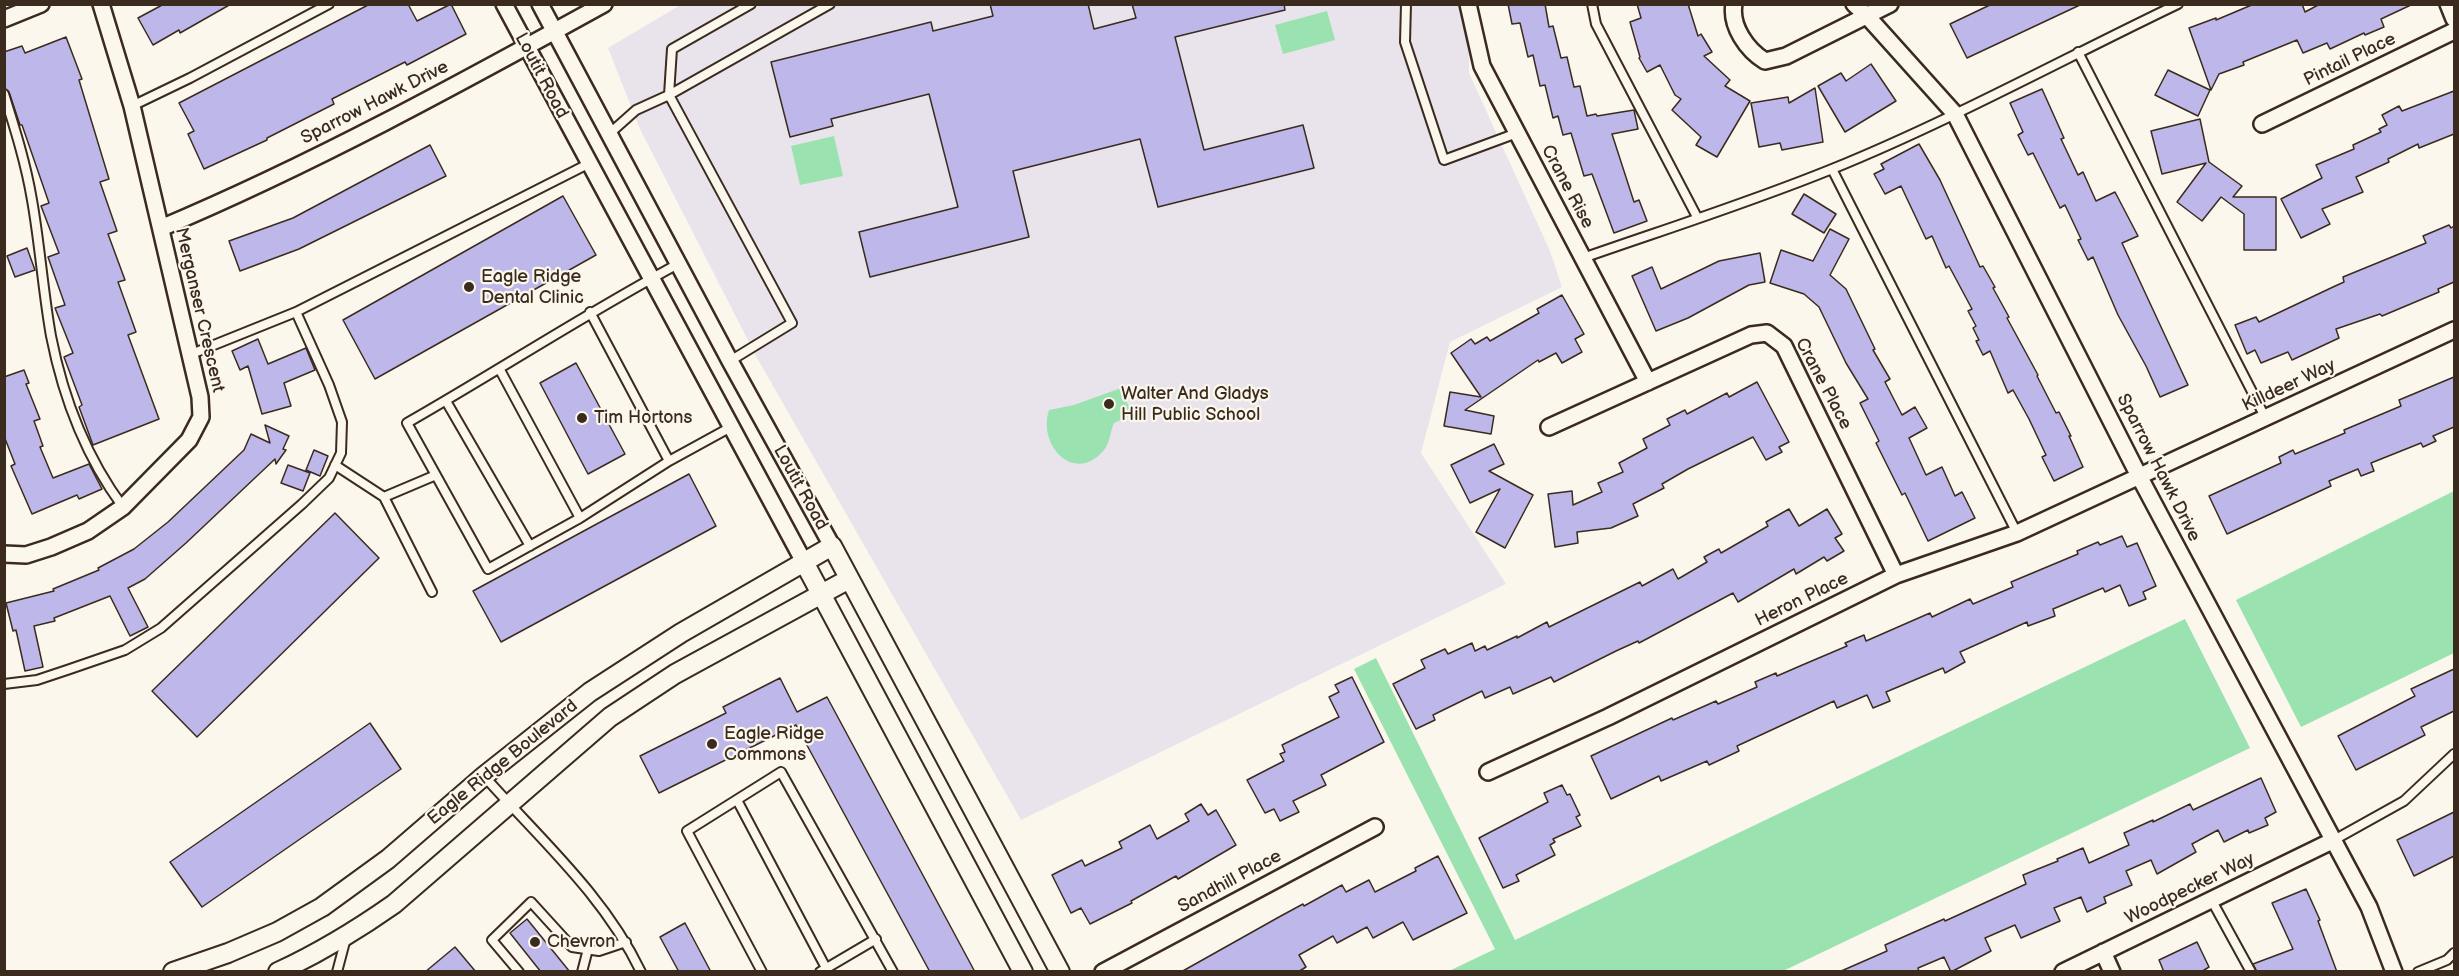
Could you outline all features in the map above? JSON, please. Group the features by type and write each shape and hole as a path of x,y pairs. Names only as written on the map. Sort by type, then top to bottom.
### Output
{"street":[{"path":"4,19 41,4"},
{"name":"Merganser Crescent","path":"5,555 26,555 60,543 88,531 123,507 189,440 201,417 200,397 132,106 101,4"},
{"name":"Loutit Road","path":"504,4 1023,972"},
{"name":"Loutit Road","path":"540,4 1060,972"},
{"name":"Sparrow Hawk Drive","path":"160,228 240,194 526,48 604,4"},
{"name":"Crane Rise","path":"1468,4 1482,66 1648,382"},
{"path":"1734,4 1733,16 1746,45 1753,54 1765,61 1786,56 1890,4"},
{"name":"Sparrow Hawk Drive","path":"1854,4 1955,114 2139,476 2369,907 2394,972"},
{"path":"2448,4 2454,19"},
{"name":"Pintail Place","path":"2262,124 2454,31"},
{"name":"Killdeer Way","path":"2139,476 2454,330"},
{"name":"Crane Place","path":"1549,427 1751,335 1767,333 1784,346 1896,575"},
{"name":"Heron Place","path":"1488,772 1618,712 1896,575 2017,533 2139,476"},
{"name":"Eagle Ridge Boulevard","path":"172,972 228,953 277,932 322,907 388,859 484,776 590,692 681,633 832,546"},
{"name":"Eagle Ridge Boulevard","path":"278,972 347,935 394,904 610,717 675,674 849,579"},
{"name":"Sandhill Place","path":"1102,972 1375,827"},
{"name":"Woodpecker Way","path":"2063,972 2334,840"},
{"path":"2103,952 2112,972"}],"lane":[{"path":"132,106 190,78 329,4"},
{"path":"730,361 792,323 669,95 672,49 752,4"},
{"path":"609,134 636,110 669,95 830,4"},
{"path":"1406,4 1405,42 1444,160 1517,133"},
{"path":"1592,4 1596,24 1697,218"},
{"path":"1583,258 1832,169 1955,114 2178,4"},
{"path":"2078,52 2266,419"},
{"path":"4,94 24,158 51,336 67,400 86,444 110,490 123,507"},
{"path":"189,355 296,312 588,164"},
{"path":"1832,169 2017,533"},
{"path":"678,264 590,312 500,370 407,423 488,569 580,518 669,461 731,427"},
{"path":"4,684 37,680 124,650 161,628 329,478 341,453 342,422 329,385 296,312"},
{"path":"590,312 669,461"},
{"path":"500,370 580,518"},
{"path":"446,401 530,546"},
{"path":"335,465 384,497 432,592"},
{"path":"384,497 435,475"},
{"path":"2334,840 2404,801 2454,754"},
{"path":"762,972 687,831 782,772 893,972"},
{"path":"484,776 585,886 626,942 641,972"},
{"path":"737,800 823,970 876,939"},
{"path":"2212,901 2251,972"},
{"path":"519,972 492,940 531,902 572,947 599,951 626,942"},
{"path":"337,972 347,935"},
{"path":"582,972 588,949"},
{"path":"2418,972 2447,960 2454,953"},
{"path":"2447,960 2454,967"}],"shaded area":[{"name":"Walter And Gladys Hill Public School","path":"682,4 1469,5 1469,73 1550,251 1562,287 1450,342 1421,453 1506,584 1021,820 756,356 640,129 608,48"}],"green space":[{"path":"1327,11 1335,40 1283,54 1275,25"},
{"path":"834,136 843,176 800,185 791,146"},
{"path":"1121,388 1130,410 1129,416 1114,423 1104,450 1093,460 1081,464 1061,457 1053,448 1048,436 1049,410 1074,405"},
{"path":"2454,491 2454,653 2301,727 2236,600"},
{"path":"2185,619 2250,748 1783,971 1449,971 1495,949 1354,669 1376,658 1515,940"}],"building":[{"path":"164,4 231,4 180,33 179,30 153,45 138,18"},
{"path":"370,4 408,4 417,21 451,4 466,34 407,65 405,62 332,99 334,104 267,140 204,169 188,134 194,131 179,103"},
{"path":"990,4 1088,4 1094,29 1136,18 1132,4 1284,4 1285,10 1175,37 1204,150 1303,125 1314,168 1158,207 1140,139 1013,171 1029,237 870,277 859,232 958,207 929,94 831,119 833,126 790,137 771,62 931,22 933,31 993,16"},
{"path":"1508,4 1545,4 1549,27 1553,26 1561,58 1567,57 1574,87 1580,86 1587,116 1634,110 1638,129 1612,134 1634,202 1639,200 1647,221 1614,233 1592,174 1584,176 1571,133 1563,135 1558,116 1553,118 1545,85 1540,86 1533,55 1528,57 1520,23 1512,24"},
{"path":"1637,4 1688,4 1698,36 1701,34 1712,52 1704,56 1730,80 1725,86 1750,101 1717,157 1696,145 1701,137 1672,110 1681,99 1675,95 1660,65 1647,72 1639,58 1630,22 1641,18"},
{"path":"1992,4 2082,4 1967,58 1950,24"},
{"path":"2254,4 2302,4 2305,12 2320,4 2413,4 2381,19 2384,27 2365,35 2364,33 2330,49 2327,43 2303,53 2297,40 2243,62 2244,65 2219,74 2211,90 2189,28 2216,18 2216,20"},
{"path":"66,37 82,79 79,80 109,179 100,182 117,231 108,234 125,280 118,282 136,332 128,335 159,419 93,445 79,407 82,405 64,357 73,353 55,308 65,305 48,257 59,253 41,206 49,203 22,125 20,125 9,92 4,88 4,52 22,46 25,53"},
{"path":"1871,64 1896,101 1845,132 1818,86 1841,73 1846,81"},
{"path":"2168,70 2210,90 2198,116 2155,95"},
{"path":"1815,88 1823,142 1782,150 1780,143 1759,147 1751,103 1788,97 1789,103"},
{"path":"2042,89 2078,175 2083,172 2096,201 2115,192 2138,236 2122,243 2188,385 2160,397 2118,315 2093,257 2088,260 2078,240 2081,239 2065,205 2060,208 2033,153 2028,155 2018,135 2023,132 2010,103"},
{"path":"2454,91 2454,134 2419,148 2418,144 2388,159 2389,162 2356,177 2363,192 2322,209 2330,224 2301,238 2281,199 2322,178 2316,165 2354,149 2353,145 2381,132 2379,129 2387,125 2382,115 2399,106 2402,111"},
{"path":"2200,119 2209,162 2242,186 2233,197 2276,197 2276,250 2244,250 2244,214 2221,197 2202,221 2177,202 2206,163 2162,174 2151,131"},
{"path":"1919,144 1940,180 1980,267 1983,266 1995,287 1993,288 2009,317 2007,318 2056,413 2059,412 2071,436 2069,436 2083,467 2054,481 2042,457 2046,455 2013,390 2008,393 1990,351 1983,355 1976,341 1979,340 1973,328 1976,326 1968,311 1972,309 1949,266 1946,268 1932,236 1926,239 1901,186 1885,194 1874,174 1884,169 1881,164"},
{"path":"430,145 446,176 299,249 240,271 229,241 293,218"},
{"path":"1804,194 1836,214 1824,233 1792,214"},
{"name":"Eagle Ridge Dental Clinic","path":"563,196 596,255 375,379 343,320"},
{"path":"2449,225 2451,228 2454,226 2454,282 2438,289 2439,292 2382,316 2380,314 2336,329 2339,338 2292,360 2288,352 2261,363 2255,350 2247,354 2235,325 2256,317 2259,322 2344,282 2343,277 2426,243 2423,236"},
{"path":"1830,229 1849,239 1830,275 1846,289 1875,349 1873,350 1890,379 1885,382 1902,415 1915,407 1927,428 1909,438 1926,475 1942,467 1955,496 1962,492 1975,518 1928,541 1905,493 1902,495 1876,443 1879,441 1860,403 1868,399 1846,363 1819,307 1804,294 1770,283 1781,250 1813,261"},
{"path":"27,248 35,270 15,277 7,256"},
{"path":"1760,253 1765,282 1749,285 1688,318 1656,331 1632,276 1652,267 1661,289 1719,261"},
{"path":"1562,295 1584,334 1575,339 1582,352 1562,363 1556,353 1539,362 1538,360 1465,410 1494,416 1491,434 1444,426 1450,392 1481,397 1451,353 1471,339 1475,344 1487,337 1490,341 1539,313 1537,309"},
{"path":"258,339 268,364 306,348 315,370 284,383 291,406 262,414 248,366 240,370 232,351"},
{"name":"Tim Hortons","path":"576,363 625,454 588,474 540,383"},
{"path":"24,370 29,383 26,384 40,419 34,421 43,446 40,447 53,478 89,464 102,489 79,499 77,495 32,514 11,466 15,464 4,436 4,377"},
{"path":"2454,377 2454,427 2433,436 2436,441 2423,447 2421,443 2371,463 2374,471 2361,476 2358,469 2329,481 2331,486 2227,534 2209,496 2281,463 2279,457 2293,450 2295,454 2345,433 2344,430 2401,406 2399,400"},
{"path":"1757,382 1789,442 1779,447 1782,452 1766,460 1753,437 1662,484 1664,488 1633,504 1638,516 1611,528 1577,532 1578,543 1555,547 1548,494 1572,491 1573,505 1602,492 1598,483 1623,472 1619,463 1647,448 1643,439 1670,425 1667,419 1685,410 1687,414 1727,393 1729,397"},
{"path":"265,425 289,436 283,449 286,450 276,464 275,459 145,579 128,588 148,627 130,636 110,596 54,618 55,621 34,626 43,667 25,671 16,630 13,631 6,603 54,591 53,589 99,570 98,568 134,549 168,522 244,450 251,434 270,443"},
{"path":"1494,444 1504,464 1489,471 1533,495 1505,548 1476,532 1500,489 1470,503 1451,465"},
{"path":"314,450 328,456 320,476 306,470"},
{"path":"288,465 310,473 303,491 281,483"},
{"path":"689,474 716,526 501,642 473,591"},
{"path":"1789,509 1799,526 1827,509 1842,534 1835,538 1844,551 1827,561 1824,557 1796,574 1794,569 1738,602 1733,593 1639,643 1638,641 1616,651 1554,682 1551,677 1513,694 1510,687 1485,698 1482,691 1433,715 1435,720 1416,729 1393,684 1425,668 1421,660 1445,649 1448,654 1472,643 1475,651 1485,646 1487,650 1517,636 1517,638 1547,622 1549,627 1640,582 1642,586 1673,569 1678,579 1707,562 1704,557 1719,549 1721,553 1768,526 1766,522"},
{"path":"335,513 379,558 197,737 152,691"},
{"path":"2122,536 2127,547 2137,543 2156,586 2143,592 2146,599 2129,606 2120,585 2105,592 2103,588 2053,609 2055,616 2028,626 2027,622 1960,652 1965,662 1945,673 1943,668 1886,692 1890,701 1873,708 1867,695 1837,708 1834,701 1737,746 1739,751 1709,765 1707,761 1661,781 1659,776 1611,799 1591,756 1672,718 1673,720 1716,701 1718,704 1757,687 1755,682 1776,673 1777,676 1847,646 1845,643 1864,635 1866,641 1930,613 1932,617 1970,599 1973,604 2013,587 2011,582 2078,554 2077,551 2098,542 2100,545"},
{"path":"2454,669 2454,711 2421,727 2425,735 2356,770 2338,736 2415,696 2411,689"},
{"path":"1352,677 1384,742 1321,775 1326,785 1293,801 1299,812 1280,821 1274,809 1265,813 1247,780 1284,761 1280,754 1285,752 1282,745 1339,717 1329,697 1339,692 1335,685"},
{"path":"780,678 797,712 827,697 975,972 930,972 796,725 659,793 640,756 726,713 723,707"},
{"path":"370,723 401,769 202,907 170,862"},
{"path":"2261,778 2276,812 2265,818 2268,825 2249,833 2248,830 2224,842 2218,830 2192,844 2196,852 2157,874 2151,860 2126,871 2132,885 2104,897 2106,903 2087,912 2081,897 2054,908 2060,921 2021,938 2015,925 1985,938 1991,951 1951,972 1944,957 1918,968 1919,972 1839,972 1887,951 1885,945 2026,884 2023,875 2058,861 2057,859 2083,848 2089,863 2129,845 2124,833 2190,804 2193,810"},
{"path":"1562,785 1567,795 1570,794 1580,815 1576,817 1581,826 1553,839 1555,842 1550,845 1555,855 1516,875 1519,881 1503,888 1479,838 1548,802 1544,793"},
{"path":"1201,804 1208,815 1216,810 1236,845 1178,879 1176,876 1131,901 1132,903 1090,924 1081,908 1071,913 1052,875 1082,860 1085,866 1122,848 1119,842 1150,825 1157,839 1189,821 1185,814"},
{"path":"2454,812 2454,856 2414,876 2397,840"},
{"path":"1438,856 1467,913 1413,940 1403,922 1373,938 1367,927 1337,943 1333,936 1299,955 1306,967 1298,972 1181,972 1303,904 1304,906 1342,885 1346,892 1369,880 1375,892 1416,871 1415,868"},
{"path":"2306,889 2320,920 2318,921 2337,972 2257,972 2253,964 2293,949 2272,903"},
{"path":"527,919 570,972 541,972 510,933"},
{"path":"685,923 711,972 679,972 660,937"},
{"path":"2197,942 2209,967 2201,972 2164,972 2159,960"},
{"path":"455,947 476,972 425,972"}],"place":[{"name":"Eagle Ridge Dental Clinic","path":"469,287"},
{"name":"Walter And Gladys Hill Public School","path":"1109,404"},
{"name":"Tim Hortons","path":"582,418"},
{"name":"Eagle Ridge Commons","path":"712,744"},
{"name":"Chevron","path":"535,942"}]}
